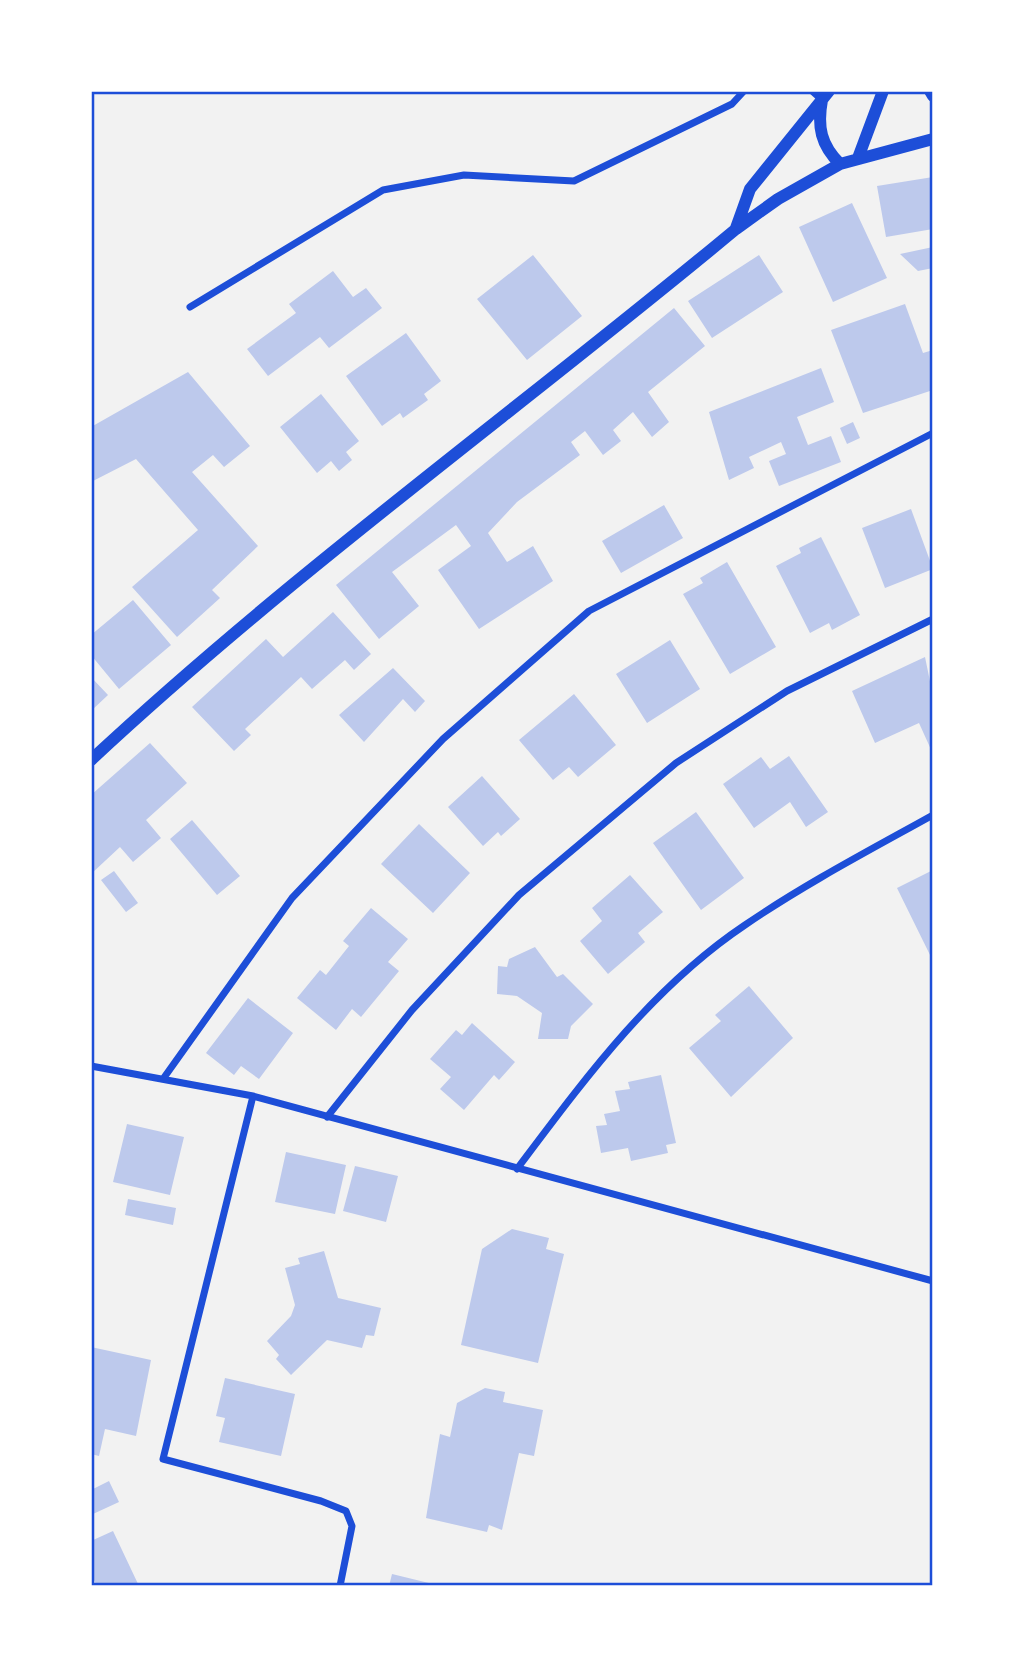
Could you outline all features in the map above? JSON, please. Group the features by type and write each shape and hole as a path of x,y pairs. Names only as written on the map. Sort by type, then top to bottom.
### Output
{"street":[{"path":"190,307 383,190 464,175 574,181 732,104 744,91"},
{"path":"858,158 883,91"},
{"path":"930,91 933,96"},
{"path":"821,94 822,141 840,164"},
{"path":"736,229 750,189 821,94"},
{"path":"91,760 172,684 282,592 736,229 778,199 840,164 933,139"},
{"path":"163,1079 292,898 443,739 589,611 933,433"},
{"path":"327,1117 412,1010 519,895 676,763 787,691 933,619"},
{"path":"517,1169 600,1059 663,993 743,926 933,815"},
{"path":"91,1066 253,1096 933,1282"},
{"path":"253,1096 163,1458 321,1501 346,1511 352,1526 340,1586"}],"building":[{"path":"933,177 933,229 886,237 877,186"},
{"path":"852,203 887,278 833,302 799,227"},
{"path":"933,247 933,268 918,271 900,254"},
{"path":"533,255 582,316 527,360 477,299"},
{"path":"759,255 783,292 712,338 688,301"},
{"path":"333,271 353,297 366,288 382,308 329,348 320,337 268,376 247,349 296,313 289,304"},
{"path":"905,304 923,353 933,350 933,390 863,413 831,330"},
{"path":"674,308 705,346 648,392 669,422 652,437 633,412 613,430 621,441 603,455 585,431 571,442 580,455 517,502 488,533 507,562 533,546 553,581 479,629 438,570 471,546 456,525 392,572 419,606 379,639 336,585"},
{"path":"406,333 441,381 424,394 428,400 403,418 400,413 382,426 346,376"},
{"path":"821,368 834,402 797,417 808,445 831,436 841,462 779,486 769,461 786,454 781,442 749,457 754,468 729,480 709,412"},
{"path":"188,372 250,446 224,467 213,455 192,472 258,546 212,590 220,598 177,637 132,587 198,530 136,459 91,482 91,427"},
{"path":"321,394 359,441 346,452 352,460 339,471 331,461 317,473 280,427"},
{"path":"853,422 860,438 847,444 840,428"},
{"path":"664,505 683,538 621,573 602,541"},
{"path":"911,509 933,569 885,588 862,528"},
{"path":"821,537 860,615 832,630 829,623 810,633 776,566 801,553 799,548"},
{"path":"727,562 776,647 730,674 683,594 703,583 700,578"},
{"path":"133,600 171,645 119,689 91,655 91,635"},
{"path":"333,612 371,654 354,670 345,660 312,689 301,677 245,729 251,735 234,751 192,707 266,639 283,657"},
{"path":"670,640 700,689 647,723 616,674"},
{"path":"925,657 933,696 933,754 919,723 875,743 852,691"},
{"path":"393,668 425,701 415,712 403,699 364,742 339,715"},
{"path":"91,677 108,695 91,711"},
{"path":"574,694 616,745 578,777 569,767 553,780 519,740"},
{"path":"150,743 187,783 146,820 161,838 133,862 120,847 91,874 91,795"},
{"path":"789,756 828,812 806,827 790,802 754,828 723,784 761,757 770,769"},
{"path":"482,776 520,819 501,836 498,832 483,846 448,807"},
{"path":"696,812 744,878 701,910 653,843"},
{"path":"192,820 240,876 217,895 170,839"},
{"path":"419,824 470,873 433,913 381,864"},
{"path":"933,870 933,956 931,957 897,888"},
{"path":"114,871 138,903 126,912 101,880"},
{"path":"630,875 663,912 638,933 645,942 608,974 580,941 602,921 592,908"},
{"path":"371,908 408,939 388,962 399,971 361,1017 352,1009 336,1030 297,998 320,970 326,975 349,946 343,941"},
{"path":"535,947 557,977 563,974 593,1004 571,1026 568,1039 538,1039 542,1013 517,996 497,994 498,966 507,967 509,959"},
{"path":"749,986 793,1038 731,1097 689,1048 721,1021 715,1015"},
{"path":"248,998 293,1033 259,1079 241,1066 234,1075 206,1053"},
{"path":"472,1023 515,1062 499,1080 494,1075 464,1110 440,1089 451,1077 430,1059 456,1030 462,1035"},
{"path":"661,1075 676,1143 666,1145 668,1153 631,1161 628,1148 601,1153 596,1126 607,1125 604,1114 620,1111 615,1091 630,1089 628,1082"},
{"path":"127,1124 184,1137 170,1195 113,1182"},
{"path":"286,1152 346,1165 335,1214 275,1202"},
{"path":"355,1166 398,1176 386,1222 343,1211"},
{"path":"128,1199 176,1208 173,1225 125,1215"},
{"path":"512,1229 549,1238 546,1249 564,1254 538,1363 461,1345 482,1249"},
{"path":"324,1251 338,1298 381,1308 374,1336 366,1335 362,1348 327,1340 291,1375 276,1359 279,1355 267,1341 291,1316 295,1305 285,1268 300,1264 298,1258"},
{"path":"91,1347 151,1360 136,1436 105,1429 99,1456 91,1454"},
{"path":"225,1378 295,1394 281,1456 219,1442 225,1418 216,1416"},
{"path":"485,1388 505,1392 503,1402 543,1410 534,1456 519,1453 502,1530 489,1525 487,1532 426,1518 440,1434 450,1437 457,1403"},
{"path":"109,1481 119,1502 93,1514 91,1490"},
{"path":"113,1531 139,1586 97,1586 91,1574 91,1541"},
{"path":"392,1574 437,1585 437,1586 389,1586"}]}
